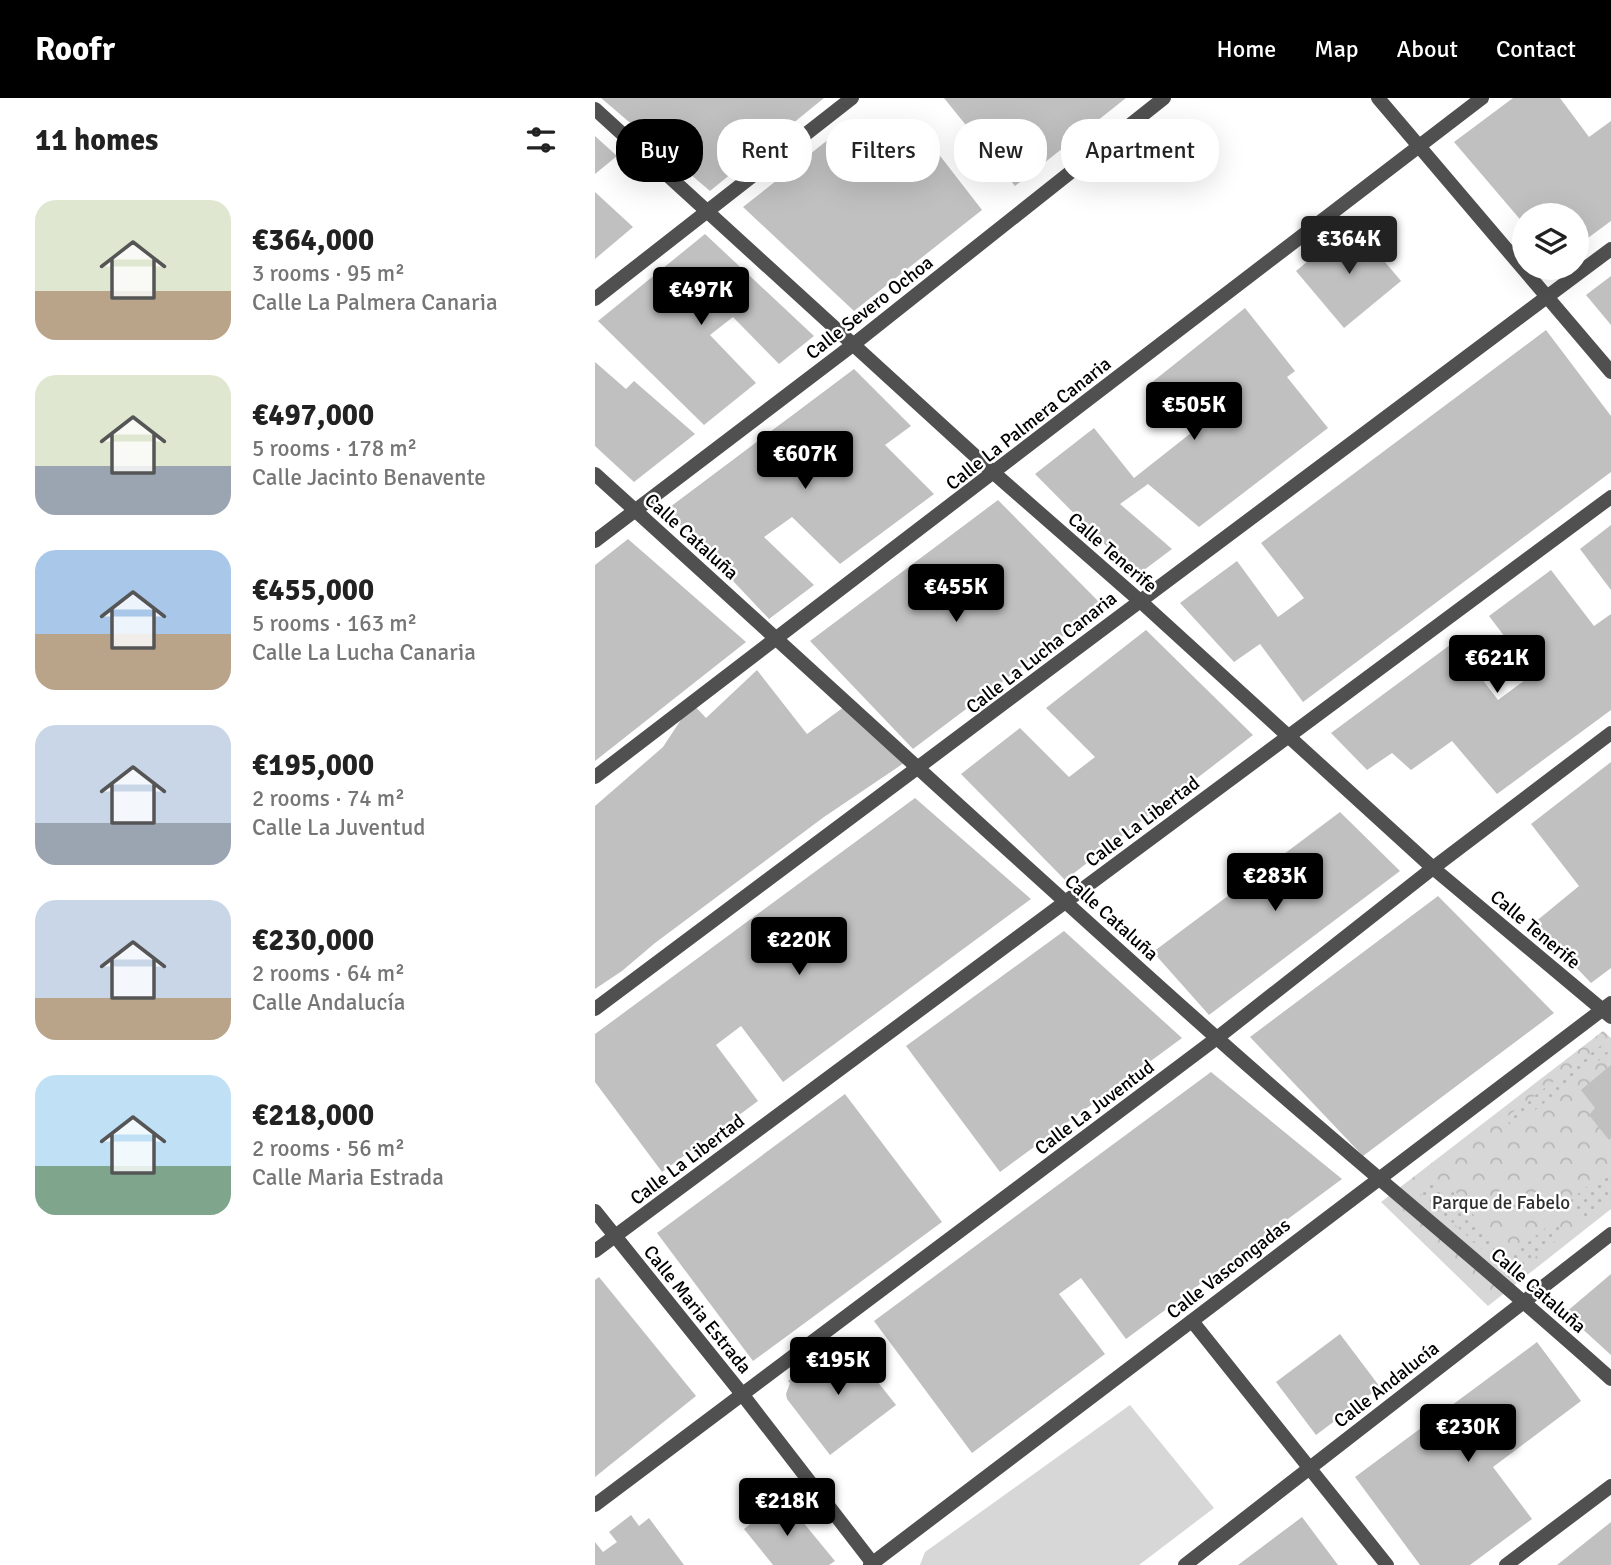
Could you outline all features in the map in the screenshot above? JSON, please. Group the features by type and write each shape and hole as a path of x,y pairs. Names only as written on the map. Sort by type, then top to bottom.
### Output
{"street":[{"path":"595,299 852,98"},
{"name":"Calle Severo Ochoa","path":"595,541 854,344 1164,98"},
{"path":"1378,98 1611,372"},
{"name":"Calle La Palmera Canaria","path":"595,777 995,474 1482,98"},
{"name":"Calle Tenerife","path":"595,109 1433,868 1608,1010"},
{"name":"Calle La Lucha Canaria","path":"595,1009 920,769 1139,600 1611,249"},
{"name":"Calle Cataluña","path":"595,474 1217,1038 1377,1178 1525,1301 1611,1379"},
{"name":"Calle La Libertad","path":"595,1251 1611,497"},
{"name":"Calle La Juventud","path":"595,1505 1217,1038 1433,868 1611,733"},
{"name":"Calle Vascongadas","path":"872,1564 1377,1178 1608,1010"},
{"name":"Calle Maria Estrada","path":"595,1211 742,1394 872,1564"},
{"name":"Calle Andalucía","path":"1185,1565 1611,1234"},
{"path":"1192,1321 1387,1565"},
{"path":"1506,1565 1611,1486"}],"green space":[{"name":"Parque de Fabelo","path":"1603,1031 1611,1038 1611,1209 1488,1306 1381,1202"},
{"path":"1603,1044 1611,1051 1512,1128 1505,1118"},
{"path":"1611,1167 1611,1199 1582,1220 1568,1202"},
{"path":"1432,1176 1445,1196 1455,1191 1502,1252 1493,1259 1416,1190"},
{"path":"1554,1221 1564,1234 1509,1278 1500,1265"},
{"path":"1130,1405 1214,1508 1139,1565 920,1565 925,1552"}],"building":[{"path":"601,98 824,98 798,119 717,119 717,182 721,182 710,191 699,182 703,182 703,119 626,119"},
{"path":"944,98 1126,98 1100,119 1061,119 1061,150 1047,161 1047,119 961,119"},
{"path":"1513,98 1560,98 1589,137 1611,121 1611,221 1589,237 1589,203 1512,203 1512,210 1454,142"},
{"path":"595,136 616,157 595,174"},
{"path":"826,141 826,182 940,182 940,156 954,174 954,182 960,182 982,210 854,311 743,207 775,182 812,182 812,152"},
{"path":"595,192 633,227 595,259"},
{"path":"1353,224 1401,281 1344,328 1296,271"},
{"path":"705,234 814,336 779,364 733,317 710,335 756,383 704,425 598,321"},
{"path":"1611,276 1611,325 1586,295"},
{"path":"1245,308 1295,371 1287,377 1328,428 1199,527 1148,484 1120,504 1172,549 1136,576 1035,474 1094,428 1134,478 1191,433 1151,383"},
{"path":"1546,330 1611,416 1611,472 1303,702 1260,644 1234,662 1180,603 1237,561 1278,617 1304,598 1261,543"},
{"path":"595,362 626,389 634,381 695,434 634,482 595,446"},
{"path":"854,369 911,426 885,445 934,494 840,564 792,517 764,537 814,585 769,619 666,510"},
{"path":"998,500 1103,606 913,749 810,641"},
{"path":"1611,525 1611,590 1580,549"},
{"path":"628,539 746,642 595,761 595,565"},
{"path":"1551,570 1594,626 1611,614 1611,710 1497,794 1452,741 1411,770 1392,753 1367,770 1331,733 1454,642 1498,700 1533,674 1489,616"},
{"path":"1146,630 1253,735 1065,880 961,774 1020,728 1069,777 1095,757 1046,708"},
{"path":"757,670 807,734 848,704 904,763 824,817 595,989 595,806 663,747 692,703 706,718"},
{"path":"1611,762 1611,968 1591,983 1534,923 1579,886 1531,824"},
{"path":"915,798 1031,899 783,1082 741,1026 716,1045 758,1101 662,1172 595,1082 595,1034"},
{"path":"1340,812 1400,871 1209,1015 1153,952"},
{"path":"1438,896 1554,1013 1363,1156 1250,1037"},
{"path":"1064,931 1182,1038 1000,1172 906,1046"},
{"path":"1611,1065 1609,1140 1589,1115 1595,1108 1581,1090"},
{"path":"1211,1072 1342,1179 1126,1339 1081,1278 1059,1294 1105,1354 972,1453 874,1321"},
{"path":"845,1094 942,1222 753,1361 657,1233"},
{"path":"1611,1274 1611,1355 1565,1313"},
{"path":"599,1277 696,1396 595,1477 595,1280"},
{"path":"1340,1334 1380,1387 1316,1435 1276,1382"},
{"path":"839,1341 847,1343 896,1405 830,1455 787,1399 786,1394 790,1383 788,1381"},
{"path":"1537,1342 1581,1401 1493,1467 1532,1519 1470,1565 1420,1565 1355,1477"},
{"path":"783,1498 835,1561 829,1565 773,1565 744,1529"},
{"path":"631,1515 639,1526 649,1518 684,1565 595,1565 595,1542 603,1552 617,1542 609,1532"},
{"path":"1302,1517 1338,1565 1238,1565"},
{"path":"1611,1522 1611,1565 1557,1565"}]}
